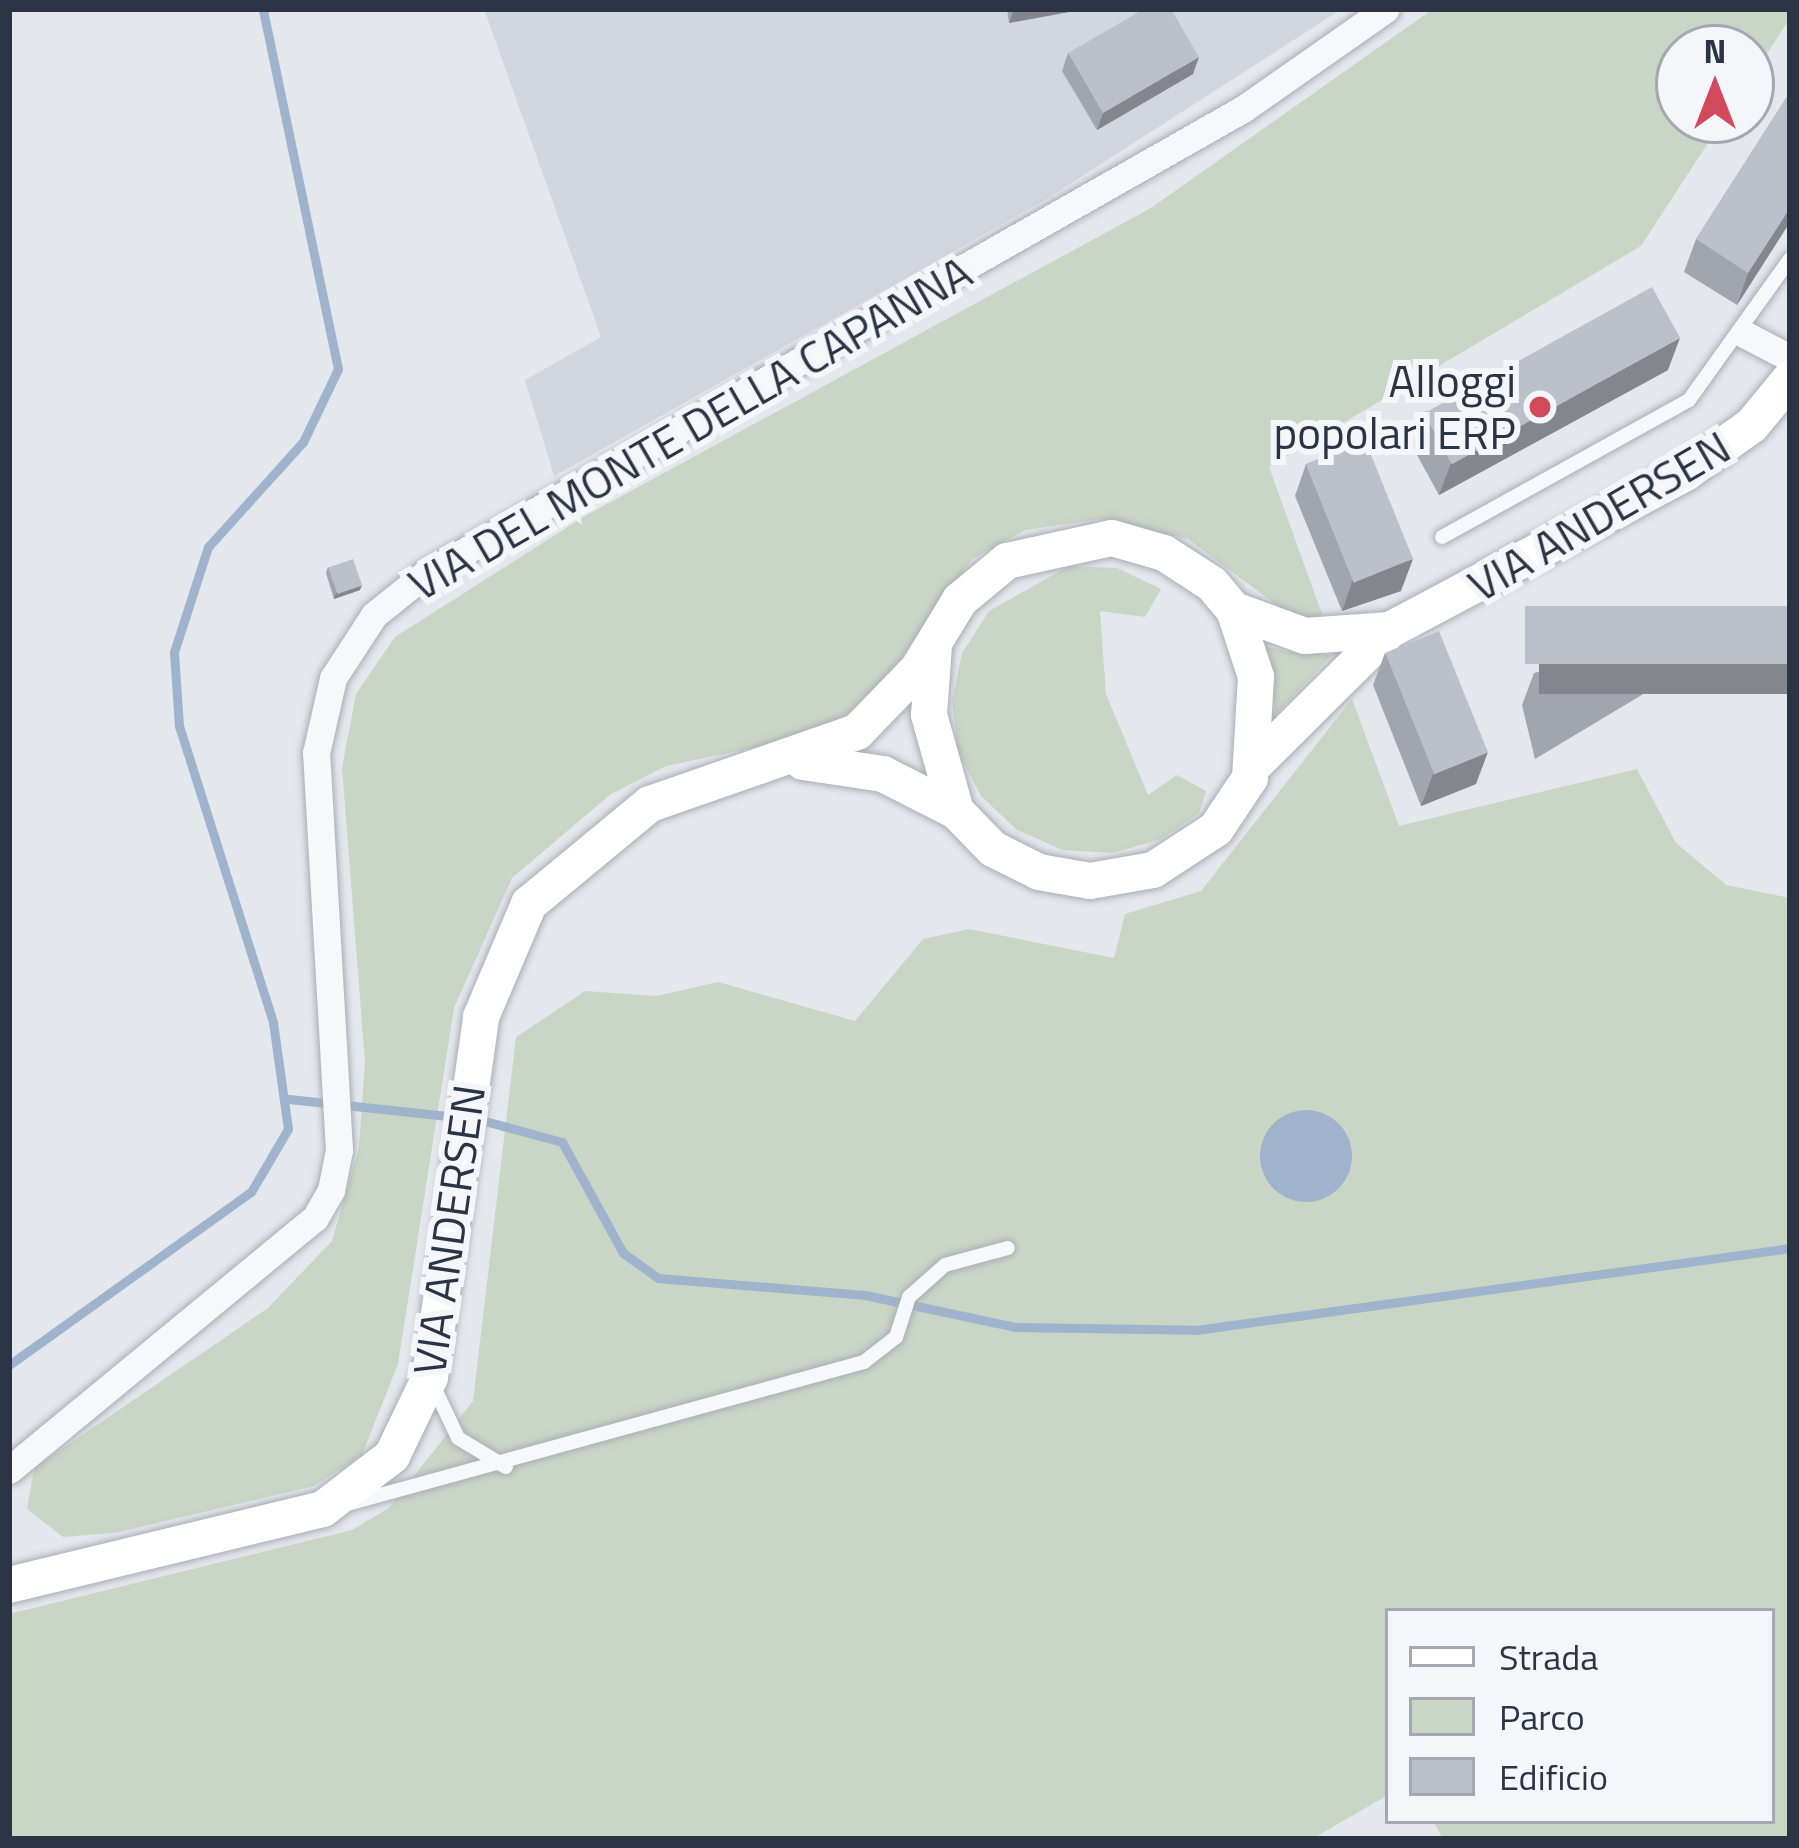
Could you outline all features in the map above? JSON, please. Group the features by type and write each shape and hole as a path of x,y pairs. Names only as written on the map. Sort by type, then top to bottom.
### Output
{"street":[{"name":"VIA DEL MONTE DELLA CAPANNA","path":"9,1470 315,1218 336,1172 317,737 339,665 374,615 425,574 1243,110 1386,9"},
{"path":"1744,334 1790,358"},
{"name":"VIA ANDERSEN","path":"794,761 884,774 956,811 993,849 1039,872 1130,877 1216,829 1256,763 1390,630 1705,461 1790,379"},
{"name":"VIA ANDERSEN","path":"9,1585 322,1509 406,1439 430,1378 467,1110 497,967 553,876 650,804 794,761 876,717 986,575 1068,539 1164,553 1234,610 1304,636 1390,630"},
{"name":"VIA ANDERSEN","path":"1234,610 1258,693 1256,763"},
{"path":"934,646 929,716 956,811"}],"lane":[{"name":"VIA ANDERSEN","path":"1442,537 1677,408 1744,334 1790,259"},
{"path":"322,1509 506,1467 864,1362 896,1337 909,1297 944,1264 1008,1248"},
{"path":"430,1378 458,1438 506,1467"}],"shaded area":[{"path":"484,9 1342,9 1048,198 554,476 525,380 601,337"}],"green space":[{"path":"1433,9 1790,9 1790,18 1775,41 1775,24 1655,24 1655,144 1707,144 1641,246 1269,467 1326,625 1294,618 1188,539 1101,519 1025,530 972,559 875,695 814,735 666,766 611,794 512,878 454,1008 398,1364 362,1455 314,1486 115,1533 63,1537 27,1509 34,1468 268,1308 332,1241 359,1148 365,1062 342,768 356,694 395,637 585,516 1151,208"},
{"path":"1069,566 1117,568 1161,589 1145,617 1100,611 1106,694 1148,795 1177,775 1206,791 1199,813 1161,839 1113,853 1063,850 1017,830 981,796 958,752 952,702 962,653 989,611"},
{"path":"1263,646 1290,652 1332,655 1276,714"},
{"path":"1352,699 1399,826 1637,769 1676,843 1726,885 1790,898 1790,1839 1443,1839 1435,1824 1775,1824 1775,1608 1385,1608 1385,1797 1312,1839 9,1839 9,1614 352,1530 389,1508 473,1401 516,1037 585,991 657,996 718,982 855,1021 923,939 969,929 1114,958 1125,914 1201,891"}],"water":[{"path":"1306,1110 1324,1113 1339,1123 1349,1138 1349,1174 1339,1189 1324,1199 1306,1202 1288,1199 1273,1189 1263,1174 1260,1156 1263,1138 1273,1123 1288,1113"}],"building":[{"path":"1144,9 1171,9 1199,57 1103,113 1068,53"},
{"path":"1790,92 1790,208 1748,273 1696,239 1757,144 1775,144 1775,115"},
{"path":"1652,287 1680,338 1452,464 1424,414"},
{"path":"1365,440 1413,559 1354,583 1306,464"},
{"path":"353,559 362,585 338,594 328,567"},
{"path":"1525,606 1790,606 1790,664 1525,664"},
{"path":"1439,631 1488,752 1434,774 1385,653"}],"waterway":[{"path":"9,1365 251,1192 288,1129 273,1022 179,726 174,652 208,547 303,442 338,369 263,9"},
{"path":"289,1099 457,1117"},
{"path":"474,1118 562,1142 623,1253 658,1278 865,1295 1015,1327 1196,1330 1790,1248"}],"place":[{"name":"Alloggi popolari ERP","path":"1540,407"}]}
